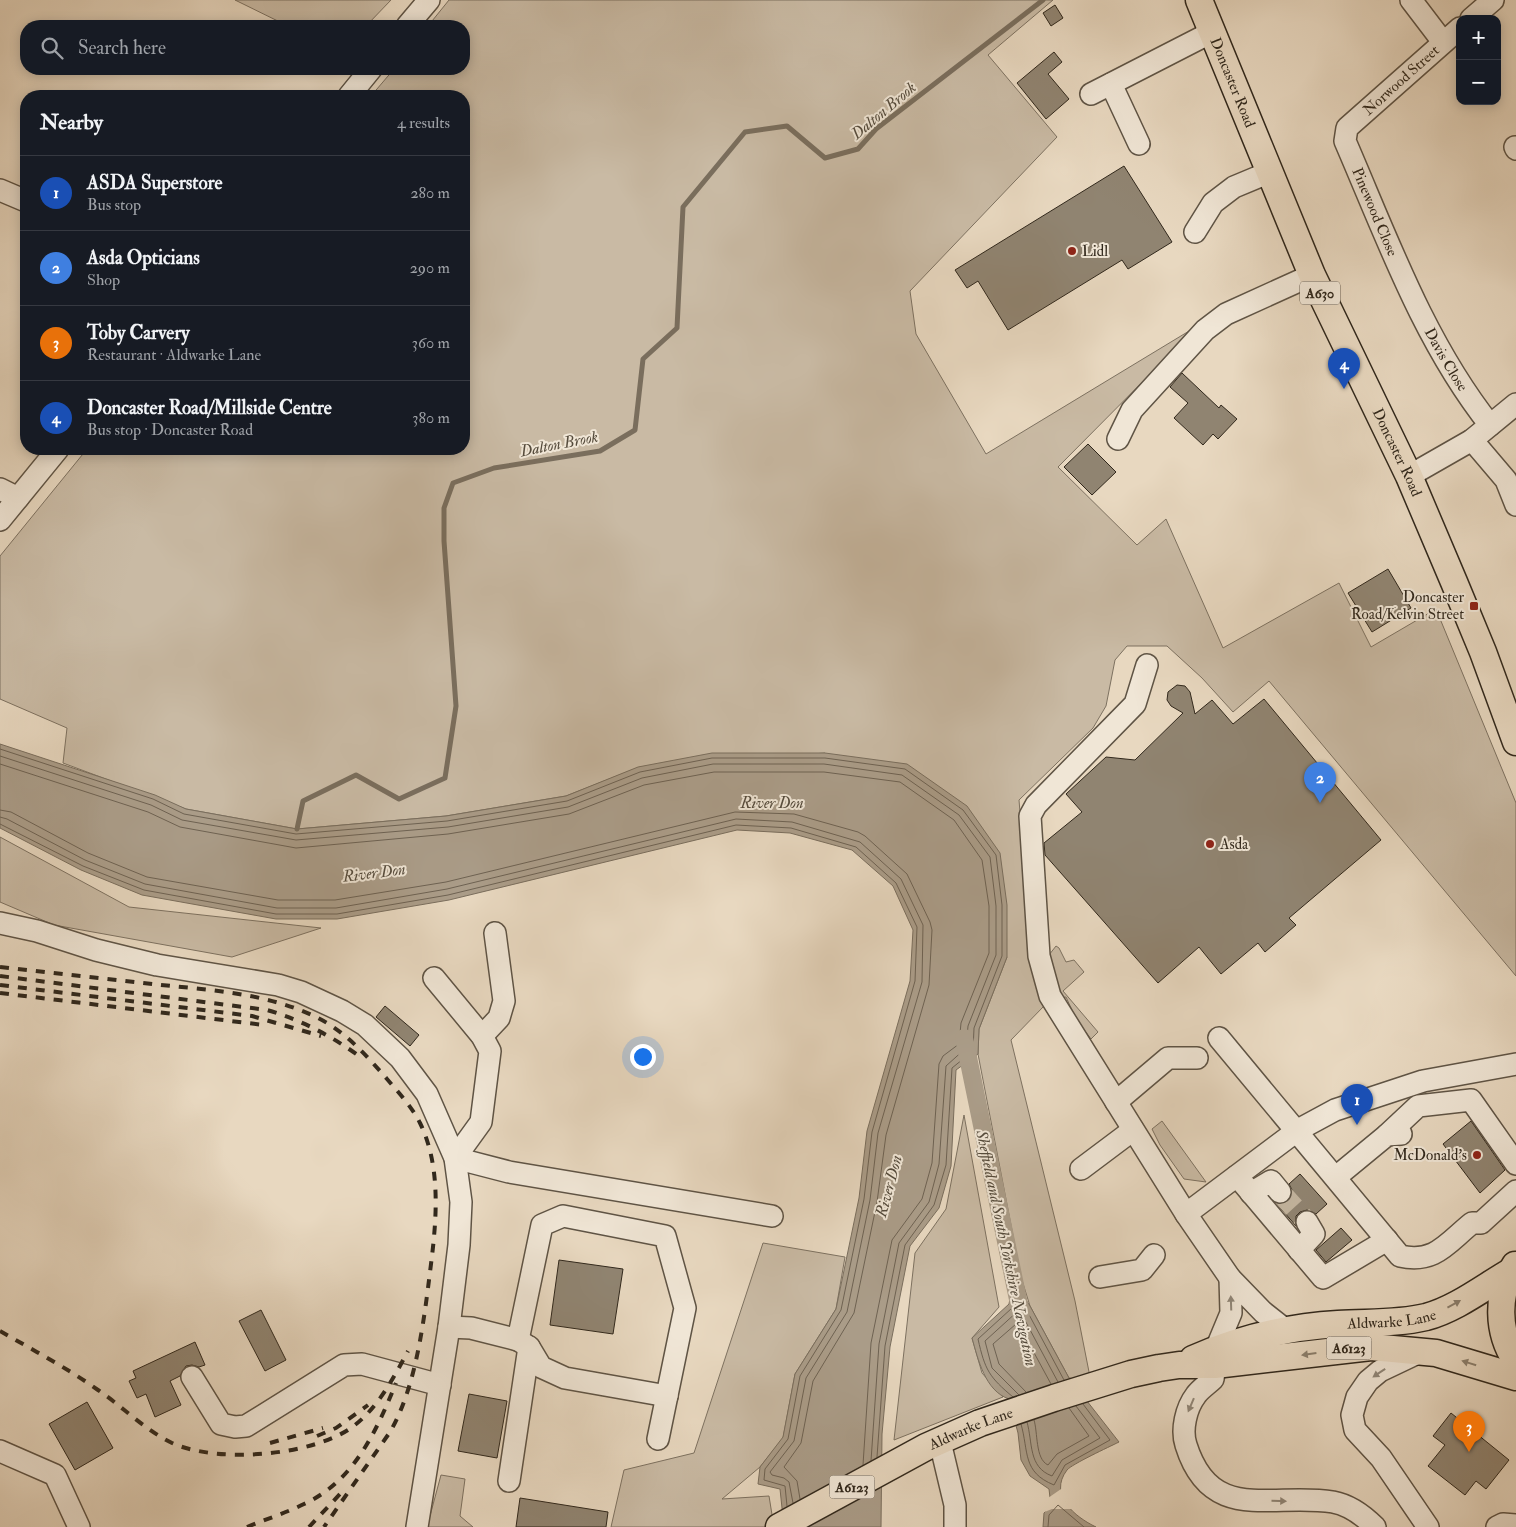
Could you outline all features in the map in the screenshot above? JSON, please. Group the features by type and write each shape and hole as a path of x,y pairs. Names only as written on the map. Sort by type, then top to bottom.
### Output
{"main road":[{"name":"Doncaster Road","path":"1202,1 1212,32 1312,275 1410,476 1483,652 1516,742"},
{"name":"Aldwarke Lane","path":"779,1527 933,1445 980,1423 1131,1374 1215,1357 1287,1331 1337,1324 1425,1317 1443,1311 1513,1267"},
{"path":"1513,1267 1503,1291 1501,1309 1503,1332 1516,1361"},
{"name":"Aldwarke Lane","path":"1215,1357 1371,1347 1436,1353 1516,1377"}],"street":[{"path":"412,20 428,0"},
{"path":"1411,0 1443,42"},
{"path":"1476,15 1493,0"},
{"name":"Norwood Street","path":"1345,134 1347,128 1456,31"},
{"path":"1091,94 1212,32"},
{"path":"354,90 366,75"},
{"path":"1111,84 1139,144"},
{"name":"Pinewood Close","path":"1345,134 1345,141 1409,290"},
{"path":"1195,232 1213,203 1234,187 1270,172"},
{"path":"0,190 20,198"},
{"path":"1118,439 1132,410 1205,330 1226,314 1312,275"},
{"name":"Davis Close","path":"1409,290 1466,394 1490,425"},
{"path":"1410,476 1472,440 1516,404"},
{"path":"1472,440 1506,480 1516,505"},
{"path":"0,520 9,493 51,455"},
{"path":"1146,665 1135,704 1036,805 1030,816 1039,956 1050,996 1186,1214 1230,1278 1263,1312 1287,1331"},
{"path":"0,916 37,931 96,950 156,965 278,985 301,992 342,1011 365,1025 400,1058 427,1094 455,1158 461,1202 459,1245 449,1327 417,1527"},
{"path":"0,923 37,931"},
{"path":"482,1036 499,1018 504,1001 495,933"},
{"path":"434,978 482,1036 490,1051 481,1122 455,1158"},
{"path":"1218,1038 1298,1130 1400,1256 1412,1259 1430,1257 1472,1223 1481,1223 1516,1191"},
{"path":"1116,1102 1168,1058 1197,1058"},
{"path":"1186,1214 1298,1130 1335,1110 1423,1081 1516,1064"},
{"path":"1336,1177 1397,1135 1418,1106 1471,1100 1516,1164"},
{"path":"1081,1169 1133,1130"},
{"path":"455,1158 509,1172 772,1216"},
{"path":"1236,1176 1323,1278 1387,1240"},
{"path":"1251,1193 1271,1181 1280,1192"},
{"path":"509,1481 524,1344 542,1225 563,1216 666,1236 685,1308 658,1439"},
{"path":"1299,1250 1314,1234 1306,1222"},
{"path":"1100,1277 1142,1270 1154,1254"},
{"path":"1230,1278 1231,1313 1215,1357 1213,1379 1196,1395 1188,1412 1183,1434 1190,1458 1201,1478 1223,1495 1232,1497 1250,1500 1334,1502 1364,1516 1375,1527"},
{"path":"449,1327 471,1328 524,1344 541,1367 565,1378 667,1396"},
{"path":"1422,1351 1380,1370 1368,1381 1357,1397 1352,1415 1355,1430 1381,1458 1428,1527"},
{"path":"192,1377 221,1424 235,1427 246,1426 344,1365 362,1364 440,1385"},
{"path":"933,1445 955,1505 955,1527"},
{"path":"0,1451 55,1476 79,1527"}],"shaded area":[{"path":"235,0 391,0 372,20 276,20"},
{"path":"449,0 1053,0 988,55 1057,137 910,291 916,334 986,454 1199,325 1058,467 1137,545 1166,519 1223,648 1339,583 1371,647 1436,609 1516,803 1516,976 1269,681 1233,712 1202,678 1167,646 1127,646 1115,660 1106,706 1093,728 1019,800 1025,873 1044,1006 1011,1040 1075,1301 1091,1382 1069,1378 1030,1306 1021,1277 978,1054 979,1029 1007,957 825,753 640,767 566,796 446,816 297,829 186,809 63,763 67,728 0,699 0,556 82,455 470,455 470,90 376,90 389,75 470,75 470,20 433,20"},
{"path":"0,837 129,907 321,928 232,957 54,925 0,902"},
{"path":"1056,946 1066,962 1074,960 1084,972 1063,991 1098,1032 1091,1039 1076,1019 1066,997 1061,998 1049,955"},
{"path":"964,1115 999,1307 972,1338 982,1373 1003,1397 894,1440 915,1253 946,1209"},
{"path":"1162,1121 1206,1182 1184,1179 1160,1145 1152,1129"},
{"path":"763,1243 845,1257 836,1309 795,1374 783,1438 760,1467 722,1499 769,1496 774,1527 611,1527 624,1470 694,1453"},
{"path":"441,1475 465,1479 460,1516 473,1527 427,1527"}],"water":[{"name":"River Don","path":"0,744 155,795 186,809 297,829 446,816 566,796 638,767 712,753 825,753 907,764 967,806 1000,853 1007,905 1007,957 979,1029 978,1054 956,1070 951,1166 939,1208 910,1246 890,1347 882,1434 881,1527 784,1527 780,1489 758,1484 760,1467 783,1437 795,1374 836,1309 859,1198 867,1131 910,981 913,930 893,886 852,850 790,833 737,830 449,900 337,919 276,919 142,895 81,870 0,828"},
{"path":"1020,1291 1069,1378 1119,1442 1070,1467 1062,1479 1062,1496 1066,1504 1080,1517 1096,1527 1043,1527 1044,1513 1051,1506 1049,1489 1030,1476 1021,1460 1018,1433 1009,1399 1001,1395 988,1382 977,1355 972,1338 1009,1304 1011,1293"}],"pier":[{"path":"1064,1487 1066,1502 1072,1509 1052,1509 1042,1513 1048,1505 1048,1498"}],"building":[{"path":"1055,5 1063,18 1051,26 1043,13"},
{"path":"1054,52 1062,62 1048,74 1069,99 1046,119 1017,83"},
{"name":"Lidl","path":"1124,166 1172,242 1128,269 1122,260 1008,330 978,281 967,288 955,270"},
{"path":"1182,373 1219,408 1221,405 1237,419 1218,439 1213,434 1203,445 1174,418 1188,403 1170,387"},
{"path":"1088,444 1116,472 1092,495 1064,467"},
{"path":"1388,569 1411,608 1372,632 1348,593"},
{"name":"Asda","path":"1177,685 1185,686 1190,692 1195,714 1212,700 1233,724 1264,699 1381,840 1289,918 1296,925 1265,952 1258,943 1221,974 1199,947 1158,983 1045,855 1044,843 1082,812 1066,794 1106,757 1135,760 1183,713 1171,706 1167,700 1168,692"},
{"path":"385,1006 419,1035 410,1046 376,1017"},
{"name":"McDonald's","path":"1471,1121 1505,1170 1480,1193 1443,1144"},
{"path":"1300,1174 1327,1204 1316,1214 1307,1210 1300,1212 1296,1216 1296,1226 1277,1204 1288,1201 1292,1190 1289,1184"},
{"path":"1341,1228 1352,1240 1326,1262 1316,1250"},
{"path":"559,1260 623,1269 613,1334 550,1325"},
{"path":"261,1310 286,1360 265,1371 239,1321"},
{"path":"195,1342 205,1365 199,1367 186,1366 180,1376 170,1381 181,1405 155,1417 146,1394 137,1398 129,1381 136,1378 133,1371"},
{"path":"469,1394 507,1401 497,1458 458,1451"},
{"path":"87,1402 113,1448 75,1470 49,1424"},
{"path":"1451,1413 1509,1460 1486,1489 1476,1481 1465,1495 1428,1466 1445,1445 1433,1436"},
{"path":"520,1498 608,1512 606,1527 516,1527"}],"waterway":[{"name":"Dalton Brook","path":"297,829 303,801 356,775 399,799 445,778 456,706 444,541 444,508 453,483 494,468 600,451 635,430 643,359 677,328 683,207 745,132 787,126 825,158 858,149 876,129 1043,0"},
{"name":"Sheffield and South Yorkshire Navigation","path":"964,1038 1021,1314"}],"tunnel":[{"path":"1280,1192 1307,1222"}],"railway":[{"path":"0,967 221,991 260,998 298,1009 327,1023 346,1036 371,1061 417,1117 431,1155 436,1206 434,1240 426,1300 414,1370 400,1413 390,1432 324,1527"},
{"path":"0,976 267,1010 292,1018 315,1029 359,1056"},
{"path":"0,985 252,1016 321,1036"},
{"path":"0,993 264,1025"},
{"path":"0,1331 86,1382 162,1438 191,1450 240,1455 292,1450 338,1436 355,1425 379,1400 408,1351"},
{"path":"247,1527 304,1504 337,1482 350,1469 371,1437 396,1383"},
{"path":"317,1436 336,1428 368,1405"},
{"path":"270,1443 323,1428"},
{"path":"309,1527 340,1494"}],"place":[{"name":"Lidl","path":"1072,251"},
{"name":"Doncaster Road/Millside Centre","path":"1344,389"},
{"name":"Doncaster Road/Kelvin Street","path":"1474,606"},
{"name":"Asda Opticians","path":"1320,803"},
{"name":"Asda","path":"1210,844"},
{"name":"ASDA Superstore","path":"1357,1125"},
{"name":"McDonald's","path":"1477,1155"},
{"name":"Toby Carvery","path":"1469,1452"}]}
